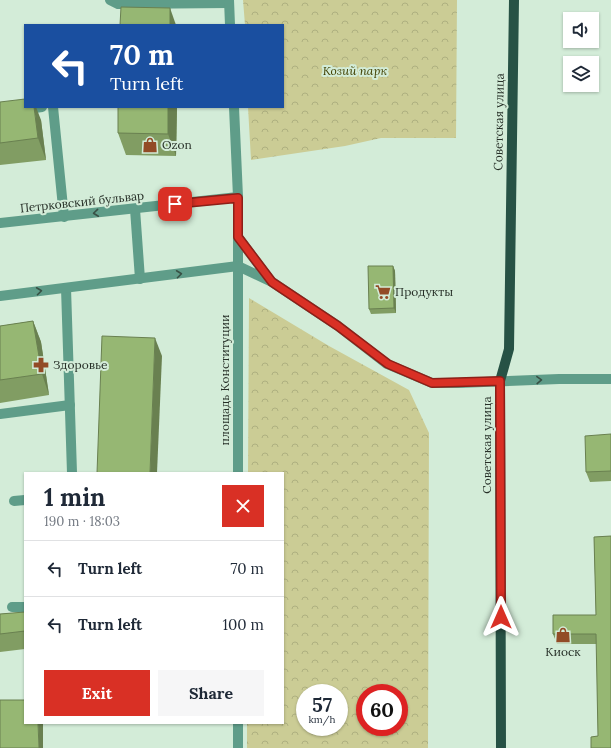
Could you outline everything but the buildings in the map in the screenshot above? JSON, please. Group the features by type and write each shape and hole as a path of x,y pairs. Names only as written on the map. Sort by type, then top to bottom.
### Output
{"main road":[{"name":"Советская улица","path":"501,748 500,381 509,348 514,0"}],"street":[{"path":"110,0 118,4 229,1 230,24"},
{"path":"0,112 34,108"},
{"path":"53,108 64,217"},
{"path":"234,108 238,198"},
{"name":"Петрковский бульвар","path":"0,223 238,198"},
{"name":"площадь Конституции","path":"238,198 238,472"},
{"path":"135,209 140,279"},
{"path":"238,237 272,282"},
{"path":"0,296 238,266 272,282 338,326 388,364 432,383 611,379"},
{"path":"66,288 72,472"},
{"path":"0,414 70,405"},
{"path":"14,501 24,500"},
{"path":"12,607 24,607"},
{"path":"238,724 238,748"}],"green space":[{"name":"Козий парк","path":"243,0 457,0 456,138 381,138 345,146 251,160 248,108 284,108 284,24 245,24"},
{"path":"249,298 329,346 409,390 429,433 428,748 247,748 247,724 284,724 284,472 248,472"}],"place":[{"name":"Ozon","path":"150,145"},
{"name":"Продукты","path":"383,292"},
{"name":"Здоровье","path":"41,365"},
{"name":"Киоск","path":"563,635"}],"route":[{"path":"175,204 238,198 238,237 272,282 338,326 388,364 432,383 500,381 501,617"}]}
